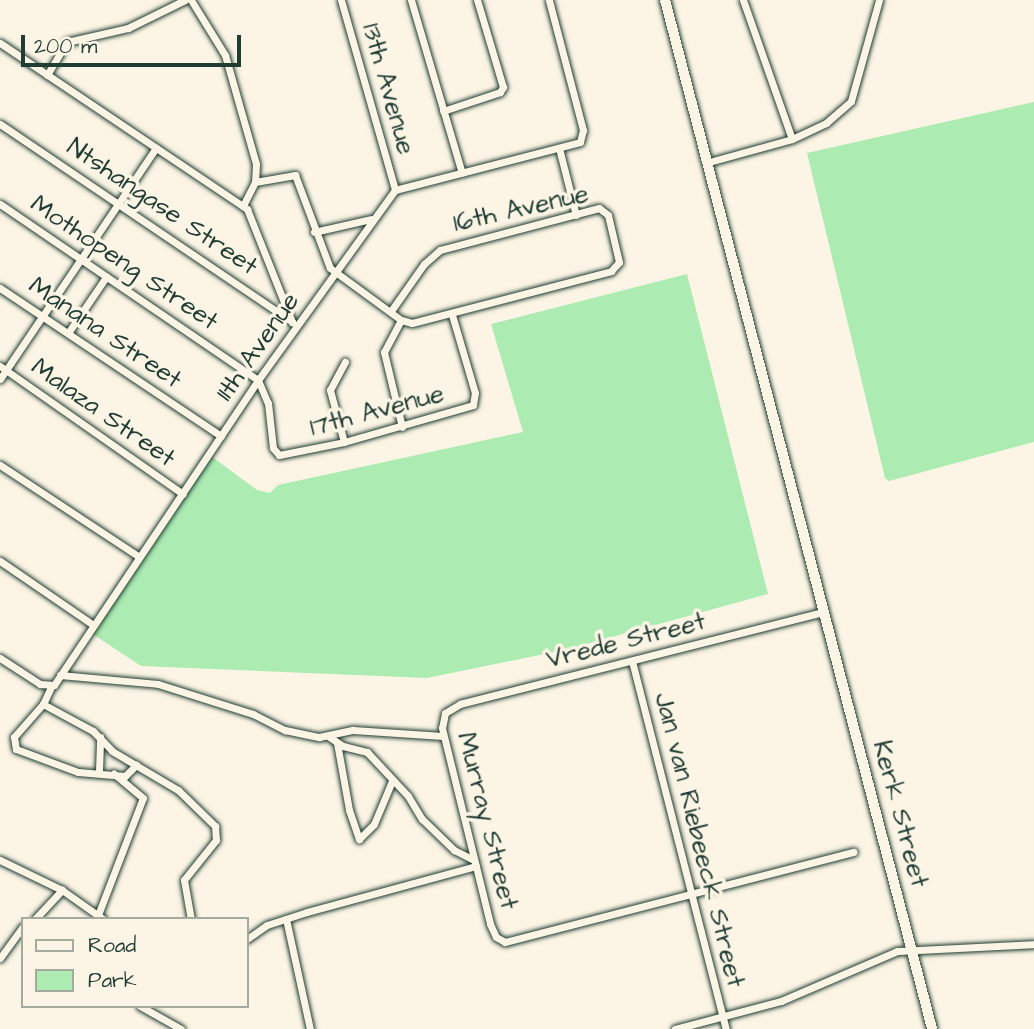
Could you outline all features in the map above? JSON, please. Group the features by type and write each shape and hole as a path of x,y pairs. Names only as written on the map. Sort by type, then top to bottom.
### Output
{"highway":[{"name":"Kerk Street","path":"665,0 932,1029"}],"street":[{"path":"47,75 67,42 128,28 185,0"},
{"path":"191,0 225,55 256,164 255,182 243,206"},
{"name":"13th Avenue","path":"341,0 395,190"},
{"path":"411,0 462,173"},
{"path":"443,111 499,92 503,87 477,0"},
{"path":"395,190 558,148 583,138 550,0"},
{"path":"743,0 792,139"},
{"path":"709,162 792,139 826,123 852,101 879,0"},
{"path":"0,43 243,206 256,221 295,324"},
{"name":"Ntshangase Street","path":"0,124 119,202 295,324"},
{"path":"0,379 3,368 156,148"},
{"path":"558,148 576,215"},
{"path":"255,182 295,175 314,232 334,272 401,320 384,352 402,427"},
{"name":"11th Avenue","path":"99,771 70,770 16,749 14,737 43,704 48,686 60,675 295,324 395,190"},
{"name":"Mothopeng Street","path":"0,204 258,380"},
{"name":"16th Avenue","path":"391,311 424,264 440,250 599,208 607,213 618,257 614,269 419,323 401,320"},
{"path":"314,232 372,219"},
{"path":"68,333 106,277"},
{"name":"Manana Street","path":"0,288 221,436"},
{"name":"17th Avenue","path":"258,380 268,403 275,454 290,456 402,427 476,402 452,315"},
{"path":"344,442 330,390 345,362"},
{"name":"Malaza Street","path":"3,368 183,494"},
{"path":"0,465 138,556"},
{"path":"0,561 92,624"},
{"name":"Vrede Street","path":"443,717 460,704 823,612"},
{"path":"0,658 48,686"},
{"name":"Jan van Riebeeck Street","path":"632,661 726,1029"},
{"path":"60,675 158,684 253,714 285,730 328,736 353,730 443,736"},
{"path":"43,704 100,737 136,765 185,795 217,830 212,846 184,880 191,917"},
{"name":"Murray Street","path":"443,717 443,736 494,934 505,942 521,941 690,896"},
{"path":"328,736 337,743 365,750 448,845 475,863"},
{"path":"100,737 99,771 129,775 136,765"},
{"path":"337,743 349,810 359,839 374,824 392,781"},
{"path":"0,860 62,890 101,917 143,799 114,774"},
{"path":"690,896 854,852"},
{"path":"248,938 286,919 475,863"},
{"path":"37,917 62,890"},
{"path":"286,919 310,1029"},
{"path":"0,958 21,929"},
{"path":"675,1029 781,1001 871,959 910,949 1034,944"},
{"path":"151,1009 181,1029"}],"green space":[{"path":"1034,102 1034,442 889,481 885,478 807,153"},
{"path":"687,274 768,594 569,649 427,678 141,666 88,631 207,453 257,490 270,493 278,485 523,432 491,324"}]}
